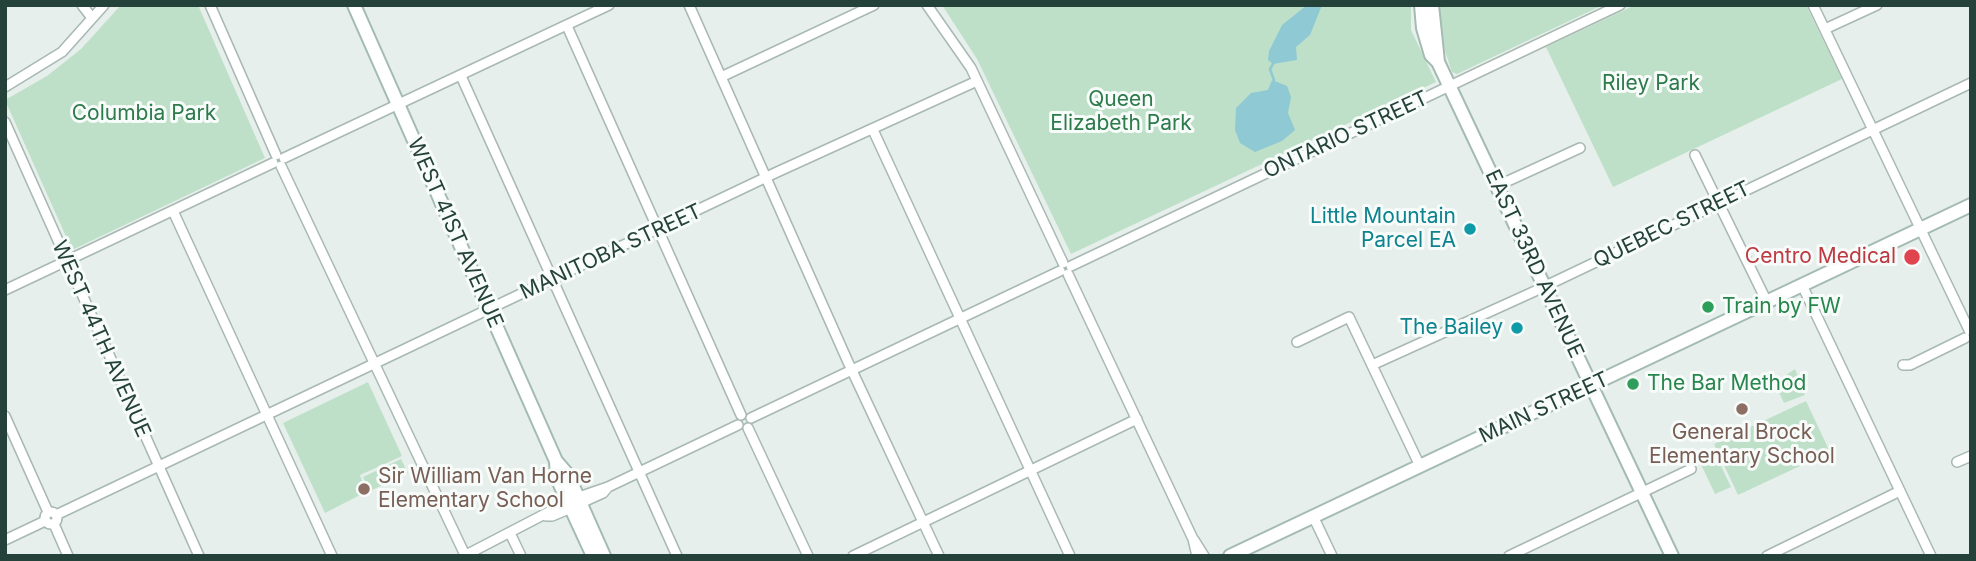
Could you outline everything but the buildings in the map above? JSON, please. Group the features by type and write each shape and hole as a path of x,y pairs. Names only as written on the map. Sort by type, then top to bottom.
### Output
{"main road":[{"name":"WEST 41ST AVENUE","path":"354,5 556,461 568,475 575,503"},
{"name":"EAST 33RD AVENUE","path":"1421,5 1427,44 1450,86 1672,556"},
{"path":"1432,5 1438,62"},
{"name":"MAIN STREET","path":"1230,556 1971,205"},
{"path":"575,503 593,556"},
{"path":"575,503 604,556"}],"street":[{"path":"82,5 92,18"},
{"path":"5,87 62,52 104,5"},
{"path":"210,5 278,161 465,556"},
{"path":"5,290 609,5"},
{"path":"689,5 852,371 939,556"},
{"path":"721,77 874,5"},
{"path":"928,5 977,81 1193,539 1197,556"},
{"name":"ONTARIO STREET","path":"465,556 1620,5"},
{"path":"1813,5 1969,335 1910,365 1903,365"},
{"path":"1825,29 1877,5"},
{"path":"567,26 808,556"},
{"path":"460,76 637,473 677,556"},
{"name":"MANITOBA STREET","path":"5,540 552,279 977,81"},
{"name":"QUEBEC STREET","path":"1372,365 1544,287 1971,83"},
{"name":"WEST 44TH AVENUE","path":"5,122 199,556"},
{"path":"873,130 1070,556"},
{"path":"1497,186 1580,148"},
{"path":"1695,155 1720,201 1767,302"},
{"path":"173,211 265,417 332,556"},
{"path":"1802,285 1931,556"},
{"path":"1297,342 1349,317 1420,466"},
{"path":"5,416 68,556"},
{"path":"853,556 1137,419"},
{"path":"1957,462 1971,456"},
{"path":"1509,556 1691,469"},
{"path":"1767,556 1900,491"},
{"path":"1313,516 1332,556"},
{"path":"510,533 521,556"},
{"path":"1193,539 1197,541 1205,556"}],"green space":[{"name":"Columbia Park","path":"121,5 198,5 265,158 72,250 5,100 47,76 81,49"},
{"name":"Queen Elizabeth Park","path":"942,5 1411,5 1411,30 1436,82 1071,254 977,59"},
{"path":"1440,5 1603,5 1457,74 1452,72 1440,36"},
{"name":"Riley Park","path":"1635,5 1806,5 1842,79 1613,187 1546,47"},
{"path":"1795,369 1805,395 1784,403 1778,390 1779,380"},
{"path":"368,382 402,456 360,475 366,492 325,513 283,423"},
{"path":"1806,401 1830,452 1738,495 1714,444"},
{"path":"1713,449 1731,487 1715,494 1697,456"},
{"path":"401,459 408,473 370,491 363,477"}],"water":[{"path":"1307,5 1322,5 1310,35 1296,47 1297,60 1273,64 1268,60 1269,51 1282,25"},
{"path":"1272,80 1287,86 1291,97 1288,113 1295,130 1282,141 1255,152 1240,143 1235,130 1236,108 1251,93 1268,90"}],"waterway":[{"path":"1273,64 1270,69 1274,80"}],"place":[{"name":"Little Mountain Parcel EA","path":"1470,229"},
{"name":"Centro Medical","path":"1912,257"},
{"name":"Train by FW","path":"1708,307"},
{"name":"The Bailey","path":"1517,328"},
{"name":"The Bar Method","path":"1633,384"},
{"name":"General Brock Elementary School","path":"1742,409"},
{"name":"Sir William Van Horne Elementary School","path":"364,489"}]}
